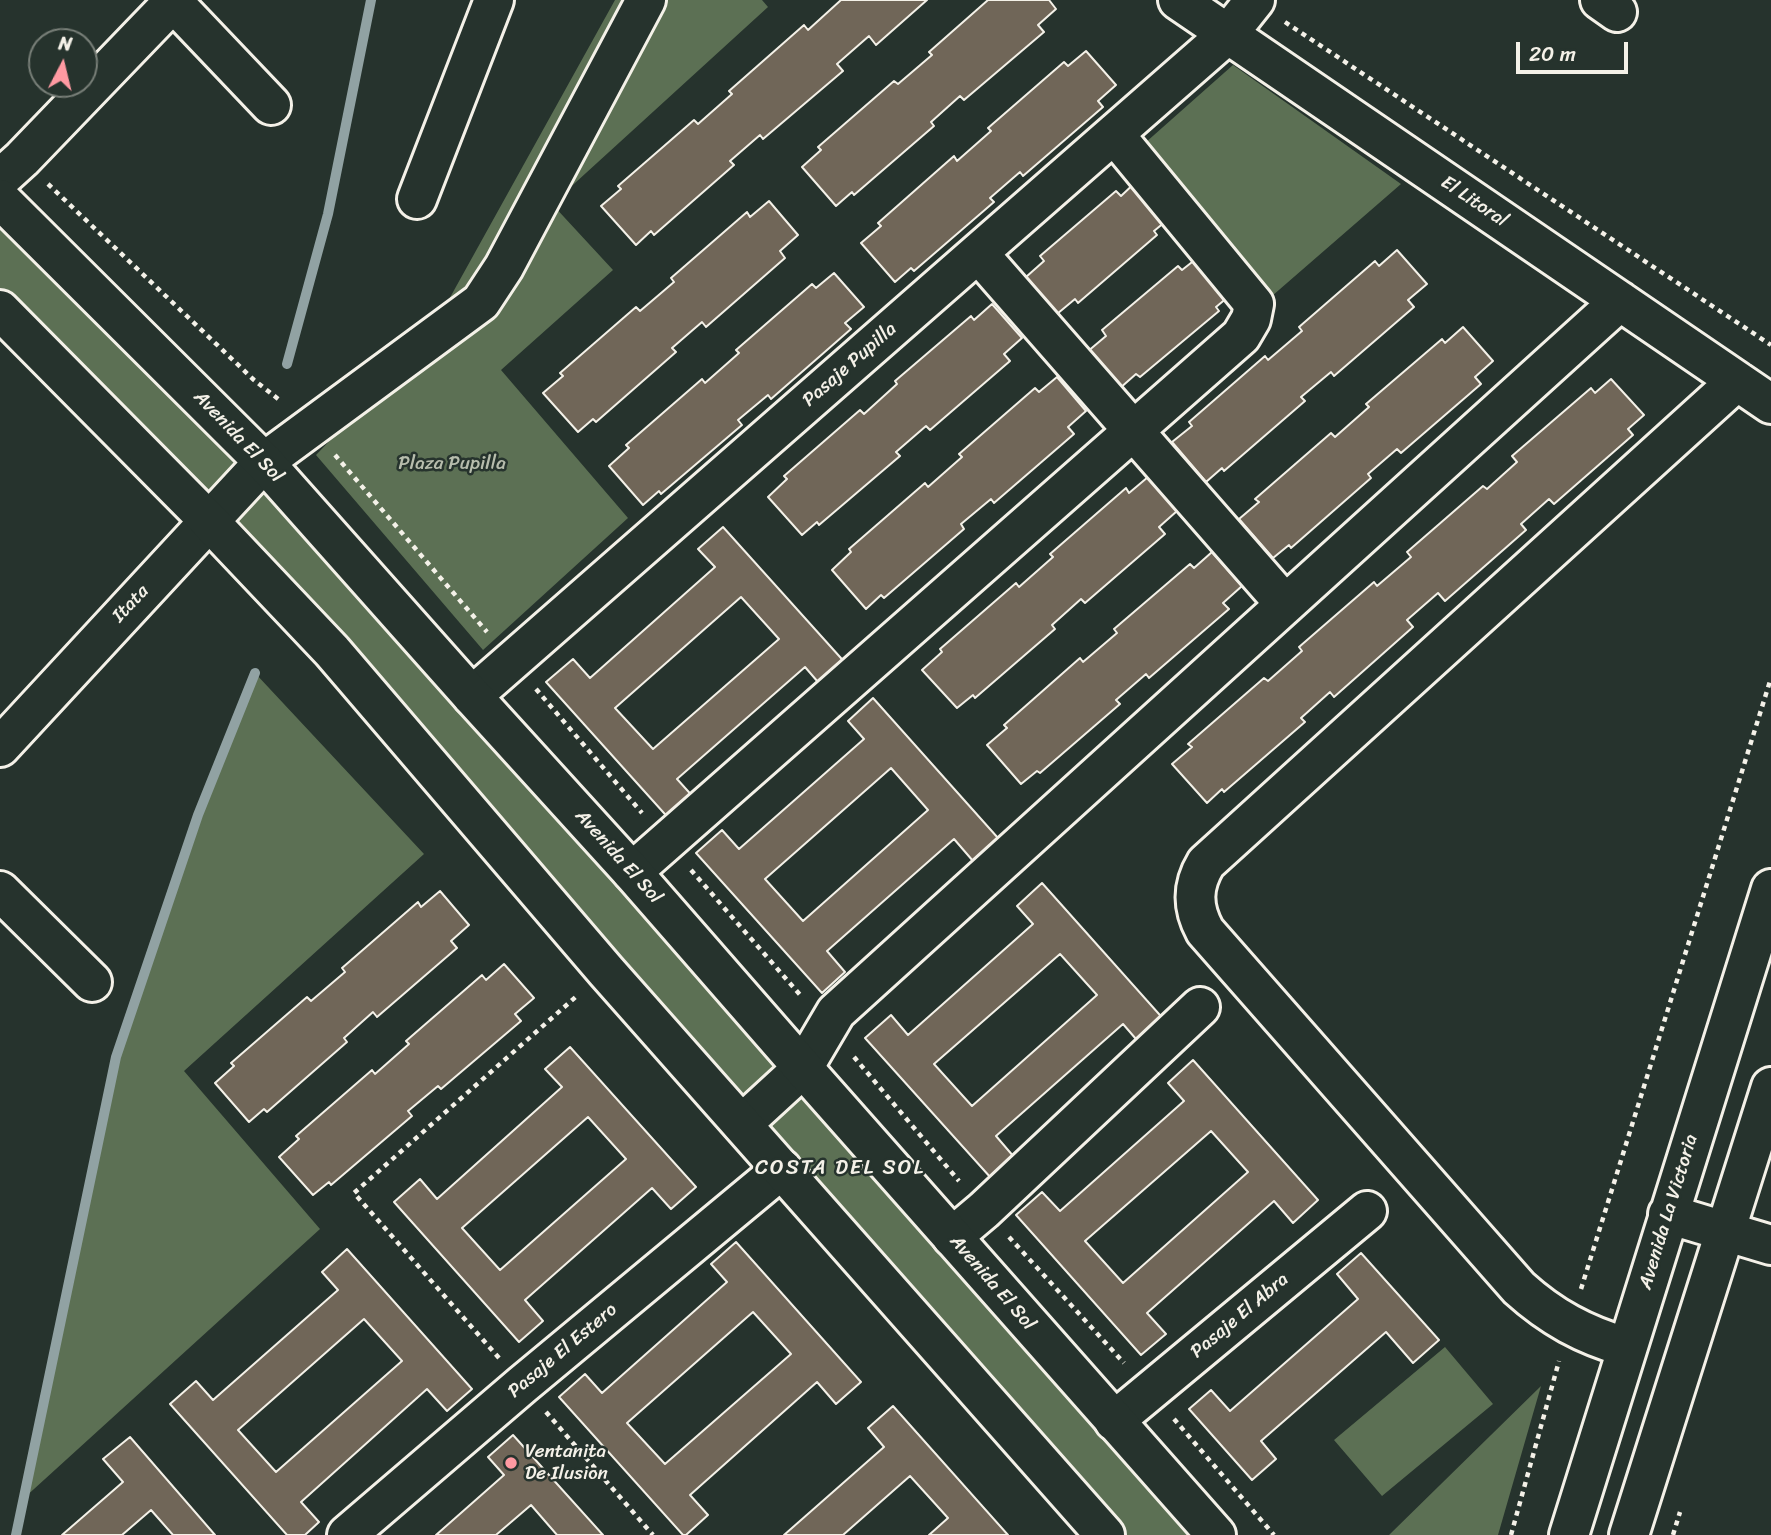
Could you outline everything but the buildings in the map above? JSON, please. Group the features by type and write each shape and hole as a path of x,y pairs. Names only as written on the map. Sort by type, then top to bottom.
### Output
{"street":[{"path":"416,199 494,0"},
{"name":"Itata","path":"0,747 264,462 481,302 504,267 646,0"},
{"name":"El Litoral","path":"1178,0 1771,404"},
{"path":"0,179 174,1 271,105"},
{"name":"Pasaje Pupilla","path":"472,696 1228,34 1255,1"},
{"path":"632,872 1241,336 1251,319 1254,304 1114,134"},
{"name":"Avenida El Sol","path":"0,199 264,462 632,872 1216,1535"},
{"path":"978,253 1285,604"},
{"path":"742,1125 803,1068 836,1012 1620,301"},
{"path":"0,310 208,520 331,651 606,971 1099,1533"},
{"path":"1626,1347 1569,1326 1541,1308 1519,1288 1205,931 1194,903 1195,888 1206,863 1737,381"},
{"name":"Avenida La Victoria","path":"1569,1535 1771,889"},
{"path":"0,891 92,982"},
{"path":"952,1237 1200,1007"},
{"path":"1629,1535 1771,1087"},
{"name":"Pasaje El Estero","path":"347,1535 522,1385 782,1169"},
{"name":"Pasaje El Abra","path":"1114,1421 1367,1211"},
{"path":"1668,1214 1771,1245"}],"path":[{"path":"1255,1 1771,345"},
{"path":"1511,1535 1569,1326 1771,678"},
{"path":"606,971 354,1193 653,1535"}],"green space":[{"name":"Plaza Pupilla","path":"615,0 762,0 768,7 552,204 613,270 501,370 628,518 483,650 316,455 427,339"},
{"path":"1233,65 1401,184 1272,296 1145,143"},
{"path":"0,204 228,431 1194,1535 1117,1535 789,1145 339,641 0,300"},
{"path":"255,673 424,854 184,1071 320,1229 23,1499 116,1057 198,815"},
{"path":"1445,1347 1493,1404 1382,1496 1334,1440"},
{"path":"1541,1386 1498,1535 1389,1535"}],"waterway":[{"path":"287,364 328,214 371,0"},
{"path":"16,1535 116,1057 198,815 255,673"}],"place":[{"name":"Ventanita De Ilusion","path":"511,1463"}],"district":[{"name":"COSTA DEL SOL","path":"840,1169"}]}
